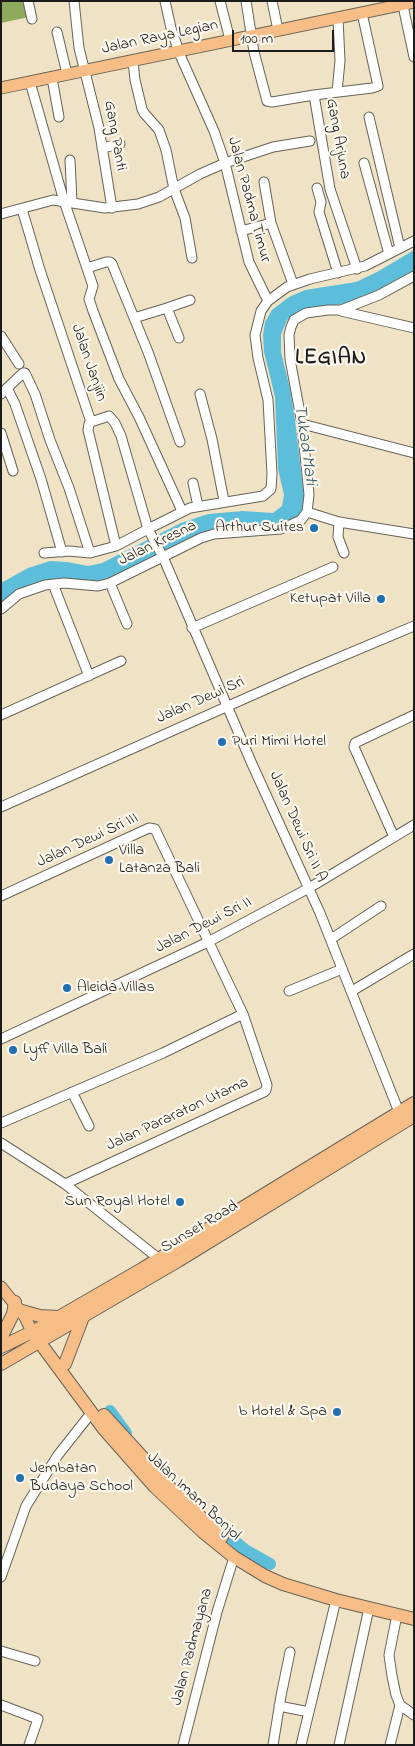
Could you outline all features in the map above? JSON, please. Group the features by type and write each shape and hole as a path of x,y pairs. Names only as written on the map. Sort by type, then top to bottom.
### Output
{"highway":[{"name":"Sunset Road","path":"1,1364 40,1335 59,1317 142,1269 414,1103"},
{"name":"Sunset Road","path":"1,1348 40,1335 83,1317 414,1116"},
{"path":"1,1338 12,1314 20,1310 40,1316 59,1317"},
{"path":"65,1364 83,1317"},
{"name":"Jalan Imam Bonjol","path":"40,1335 104,1415 175,1493 224,1539 267,1569 293,1579 413,1615"},
{"name":"Jalan Imam Bonjol","path":"40,1335 92,1412 116,1443 155,1487 203,1532 234,1557 265,1576 307,1592 397,1615 413,1615"}],"main road":[{"name":"Jalan Raya Legian","path":"1,88 406,3"},
{"path":"1,1287 20,1310 34,1321 40,1335"}],"street":[{"path":"28,1 32,19"},
{"name":"Gang Panti","path":"74,1 79,48 95,112 112,208"},
{"name":"Jalan Padma Timur","path":"165,1 171,28 179,51 225,163 251,269 268,301"},
{"path":"220,1 230,40"},
{"path":"246,1 252,36"},
{"path":"272,1 278,30"},
{"path":"406,3 414,57"},
{"path":"314,95 378,86 362,13"},
{"path":"337,92 340,61 338,18"},
{"path":"56,32 67,74"},
{"name":"Gang Arjuna","path":"252,36 254,52 268,102 314,95 330,189 357,269"},
{"path":"133,60 135,80 142,109 144,114 159,130 166,150 174,189 185,218 192,258"},
{"path":"52,78 58,117"},
{"path":"30,82 93,286 89,297 91,305 111,361 182,511"},
{"path":"369,117 400,248"},
{"path":"1,214 47,201 112,208 148,202 225,163 273,147 310,141"},
{"path":"102,148 120,144"},
{"path":"68,202 70,160"},
{"path":"364,163 389,254"},
{"path":"264,182 272,223 293,284"},
{"path":"317,188 321,202 319,212 338,274"},
{"name":"Jalan Janjiin","path":"22,208 40,270 91,422 108,416 115,423 124,443 148,530"},
{"path":"241,231 272,223"},
{"path":"44,553 90,553 116,546 182,511 224,501 263,496 271,489 273,484 268,400 258,358 255,335 258,318 268,301 293,284 357,269 414,240"},
{"path":"87,268 110,262 134,318 180,442"},
{"path":"341,310 379,295 414,276"},
{"path":"134,318 190,300"},
{"path":"167,308 179,338"},
{"path":"414,328 341,310 328,310 306,313 294,320 289,335 290,359 302,424 309,495 307,512 339,522 414,534"},
{"path":"1,336 19,364"},
{"path":"62,552 41,479 15,404 4,391 23,372 35,394 90,553"},
{"path":"200,394 212,439 224,501"},
{"path":"91,422 88,430 116,546"},
{"path":"302,424 414,453"},
{"path":"1,434 13,470"},
{"path":"193,483 198,506"},
{"name":"Jalan Kresna","path":"1,609 19,594 36,587 53,584 98,586 110,583 196,539 214,534 288,527 301,520 307,512"},
{"path":"339,522 338,537 344,553"},
{"name":"Jalan Dewi Sri II A","path":"148,530 162,556 226,707 331,939 399,1112"},
{"path":"192,628 333,567"},
{"path":"110,583 127,624"},
{"path":"53,584 89,676"},
{"name":"Jalan Dewi Sri","path":"1,807 355,650 414,626"},
{"path":"1,715 121,661"},
{"path":"394,837 355,750 355,743 414,715"},
{"name":"Jalan Dewi Sri II","path":"1,1040 208,942 309,888 414,825"},
{"name":"Jalan Dewi Sri III","path":"1,896 152,828 157,832 208,942"},
{"path":"331,939 381,906"},
{"name":"Jalan Pararaton Utama","path":"65,1184 266,1090 243,1014 208,942"},
{"path":"352,991 414,954"},
{"path":"289,991 342,969"},
{"path":"1,1123 163,1053 243,1014"},
{"path":"72,1092 89,1126"},
{"path":"1,1143 65,1184 158,1258"},
{"path":"1,1577 26,1506 58,1456 92,1412"},
{"name":"Jalan Padmayana","path":"183,1745 217,1612 234,1557"},
{"path":"301,1745 336,1600"},
{"path":"339,1745 369,1608"},
{"path":"397,1615 389,1655 396,1695 400,1705 414,1715"},
{"path":"1,1650 35,1661"},
{"path":"273,1745 290,1652"},
{"path":"1,1705 38,1719 29,1745"},
{"path":"390,1745 400,1705"},
{"path":"279,1706 309,1712"}],"green space":[{"path":"1,1 26,1 29,17 1,23"}],"water":[{"name":"Tukad Mati","path":"414,250 414,272 406,278 358,301 299,312 287,320 281,335 281,352 295,420 304,496 302,510 295,520 281,528 215,531 96,584 55,581 1,603 1,583 28,568 50,561 88,566 102,563 181,523 208,514 243,511 273,513 282,506 284,495 278,469 275,397 264,352 263,335 265,322 272,310 289,297 305,290 356,282"}],"waterway":[{"path":"110,1411 126,1433"},
{"path":"222,1530 245,1550 270,1564"}],"place":[{"name":"Arthur Suites","path":"314,528"},
{"name":"Ketupat Villa","path":"381,599"},
{"name":"Puri Mimi Hotel","path":"222,742"},
{"name":"Villa Latanza Bali","path":"109,860"},
{"name":"Aleida Villas","path":"67,988"},
{"name":"Lyff Villa Bali","path":"13,1050"},
{"name":"Sun Royal Hotel","path":"180,1202"},
{"name":"b Hotel & Spa","path":"337,1412"},
{"name":"Jembatan Budaya School","path":"20,1478"}],"district":[{"name":"LEGIAN","path":"331,360"}]}
